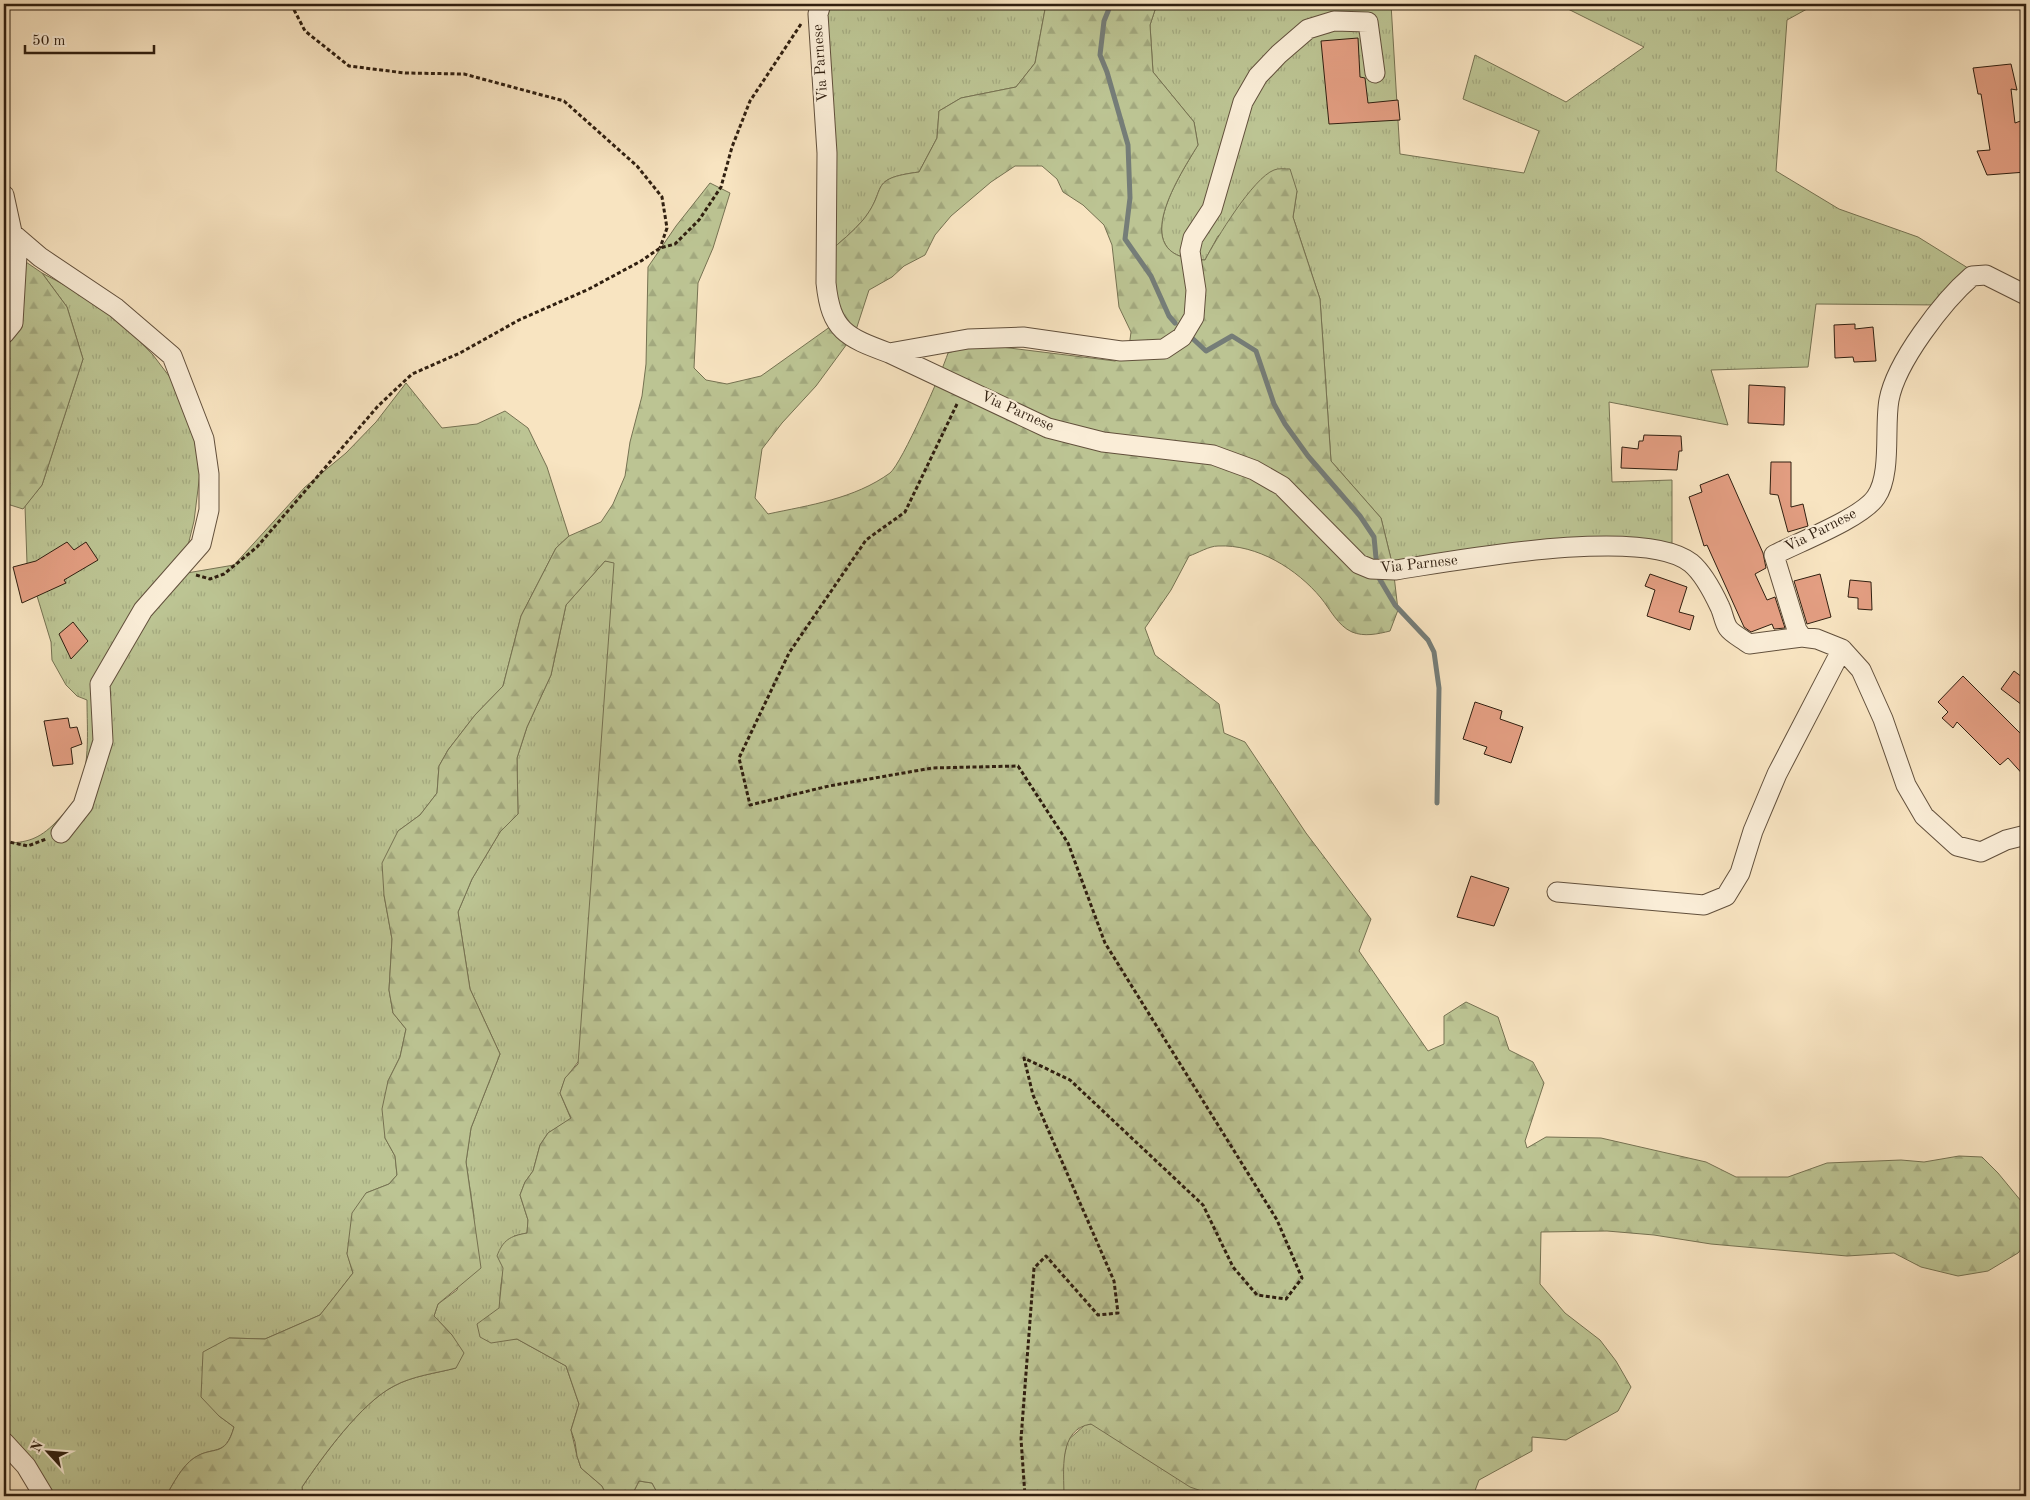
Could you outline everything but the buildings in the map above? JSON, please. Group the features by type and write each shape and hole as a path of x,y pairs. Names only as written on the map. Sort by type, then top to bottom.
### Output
{"street":[{"name":"Via Parnese","path":"819,9 827,153 826,283 828,304 838,327 863,343 889,353 1048,428 1103,442 1213,455 1254,470 1282,486 1359,564 1371,569 1395,570 1559,547 1644,548 1674,554 1690,562 1708,585 1720,606 1728,629 1749,644 1802,637 1797,630 1774,555 1864,510 1876,496 1883,480 1889,399 1898,372 1927,327 1956,290 1972,276 1986,275 2026,295"},
{"path":"889,353 968,339 1023,337 1121,351 1164,349 1182,338 1194,317 1196,290 1190,251 1194,238 1212,209 1224,174 1243,102 1258,76 1279,54 1308,30 1334,21 1368,22 1375,73"},
{"path":"4,195 17,255 13,322 4,334"},
{"path":"12,233 40,257 116,308 172,356 204,439 209,474 209,510 201,544 183,567 143,610 100,684 103,741 83,805 61,833"},
{"path":"1802,637 1817,639 1842,649 1860,670 1883,719 1906,786 1924,816 1957,846 1980,852 2006,840 2026,835"},
{"path":"1558,892 1704,905 1726,896 1740,873 1753,831 1777,774 1842,649"},
{"path":"4,1442 26,1466 44,1496"}],"path":[{"path":"292,4 305,31 349,66 404,73 464,74 564,102 637,166 662,197 667,228 660,248"},
{"path":"183,567 210,579 224,574 257,547 378,406 412,374 460,353 519,320 590,289 641,261 660,248 675,244 699,220 722,188 732,147 750,101 803,21 819,9"},
{"path":"964,389 905,512 866,540 789,653 739,758 750,805 829,786 932,768 1018,766 1068,843 1105,943 1277,1220 1302,1278 1286,1299 1257,1295 1233,1266 1203,1205 1070,1080 1024,1058 1033,1096 1114,1281 1118,1313 1098,1315 1046,1256 1034,1268 1021,1439 1025,1496"},
{"path":"4,842 28,846 61,833"}],"green space":[{"path":"820,4 1046,4 1035,63 1016,87 961,98 939,111 937,138 919,172 902,175 885,182 863,220 829,252"},
{"path":"1046,4 1157,4 1150,25 1153,72 1194,122 1198,145 1169,197 1163,216 1162,233 1167,247 1181,257 1205,260 1217,238 1256,184 1265,175 1274,170 1290,169 1297,191 1293,217 1320,299 1331,461 1381,518 1393,567 1398,610 1390,631 1366,635 1357,634 1338,622 1311,587 1288,568 1275,560 1247,549 1233,546 1215,546 1189,556 1171,590 1145,628 1155,655 1219,704 1224,733 1245,742 1306,833 1371,919 1359,951 1428,1051 1444,1044 1444,1016 1466,1002 1498,1017 1509,1050 1533,1062 1544,1083 1525,1141 1527,1148 1546,1137 1601,1138 1706,1162 1736,1177 1788,1177 1827,1163 1901,1160 1924,1162 1959,1156 1982,1157 2026,1207 2026,1243 2018,1253 1988,1271 1958,1276 1921,1267 1894,1253 1847,1256 1711,1244 1654,1235 1607,1231 1541,1232 1540,1284 1565,1313 1600,1340 1616,1361 1631,1387 1618,1411 1566,1440 1532,1437 1532,1451 1479,1480 1473,1496 1216,1496 1190,1487 1091,1424 1080,1428 1068,1442 1064,1464 1064,1496 659,1496 652,1483 639,1481 633,1493 624,1496 607,1496 602,1486 581,1468 577,1456 571,1430 579,1404 566,1366 517,1339 491,1343 480,1337 477,1324 499,1308 503,1268 497,1256 499,1251 508,1240 527,1233 528,1220 520,1195 525,1182 533,1171 540,1145 548,1133 571,1118 560,1093 565,1078 578,1064 614,563 605,561 566,605 551,675 527,727 517,758 518,814 500,832 472,879 458,912 470,989 500,1054 471,1128 466,1162 481,1268 438,1304 434,1316 452,1335 464,1353 456,1368 417,1377 394,1386 381,1394 356,1417 321,1461 302,1487 303,1496 166,1496 178,1475 190,1461 201,1454 218,1450 227,1444 234,1427 219,1416 201,1397 203,1352 229,1338 265,1339 320,1315 353,1273 347,1254 352,1213 366,1193 389,1184 397,1175 395,1156 385,1138 382,1109 388,1081 400,1057 406,1029 393,1013 389,990 392,939 384,895 382,863 398,831 420,815 437,793 439,766 448,750 475,715 503,686 521,616 556,548 569,536 601,522 613,504 625,476 630,442 642,396 646,364 648,267 676,226 710,183 730,193 713,248 698,283 694,368 706,380 727,384 761,376 841,319 829,252 863,220 885,182 902,175 919,172 937,138 939,111 961,98 1016,87 1035,63","holes":["1015,166 1042,166 1057,179 1063,192 1083,205 1104,225 1112,245 1119,307 1131,332 1128,355 1115,361 977,344 948,353 912,436 896,466 890,473 876,482 847,495 816,504 768,514 755,498 762,449 782,423 816,386 855,333 869,290 892,277 904,266 925,255 935,235 951,216 991,182"]},
{"path":"1157,4 1391,4 1400,154 1524,173 1539,131 1463,99 1475,55 1566,102 1644,47 1558,4 1816,4 1787,20 1776,171 1839,209 1918,237 1976,273 1940,305 1816,304 1808,367 1711,370 1728,425 1609,402 1612,482 1672,480 1672,545 1393,567 1381,518 1331,461 1320,299 1293,217 1297,191 1218,236 1205,260 1181,257 1167,247 1162,233 1163,216 1169,197 1198,145 1194,122 1153,72 1150,25"},
{"path":"4,226 7,249 42,273 67,307 83,359 42,485 23,509 4,503"},
{"path":"42,273 108,308 153,355 188,401 200,473 194,521 181,574 234,565 305,487 346,453 376,422 406,383 442,428 477,424 505,411 528,428 547,467 569,536 556,548 521,616 503,686 475,715 448,750 439,766 437,793 420,815 398,831 384,895 392,939 389,990 393,1013 406,1029 400,1057 388,1081 385,1138 395,1156 397,1175 389,1184 366,1193 347,1253 353,1273 320,1315 265,1339 229,1338 219,1416 234,1427 231,1437 223,1447 201,1454 190,1461 178,1475 166,1496 51,1496 4,1447 4,843 26,841 44,833 66,811 80,788 84,776 87,751 87,700 77,696 66,685 52,660 51,642 27,563 25,506 42,485 83,359 67,307"},
{"path":"605,561 628,564 581,1058 565,1079 560,1093 571,1119 548,1133 540,1145 533,1171 525,1182 520,1195 528,1220 527,1233 514,1236 505,1264 500,1310 504,1339 517,1339 566,1366 579,1404 571,1430 577,1456 581,1468 602,1486 607,1496 303,1496 302,1487 321,1461 356,1417 381,1394 394,1386 417,1377 456,1368 452,1335 434,1316 438,1304 457,1290 474,1216 466,1162 471,1128 500,1054 470,989 458,912 472,879 500,832 518,814 517,758 527,727 551,675 566,605"},
{"path":"1166,1412 1222,1496 1061,1496 1058,1481 1068,1440 1085,1425"},
{"path":"639,1481 652,1483 659,1496 624,1496 633,1493"}],"waterway":[{"path":"1111,4 1104,21 1100,55 1107,72 1128,145 1130,198 1125,239 1151,276 1169,316 1175,323"},
{"path":"1191,337 1206,351 1232,336 1256,351 1274,404 1285,424 1308,456 1360,516 1374,537 1376,558"},
{"path":"1379,578 1395,605 1428,640 1434,652 1439,688 1437,803"}]}
